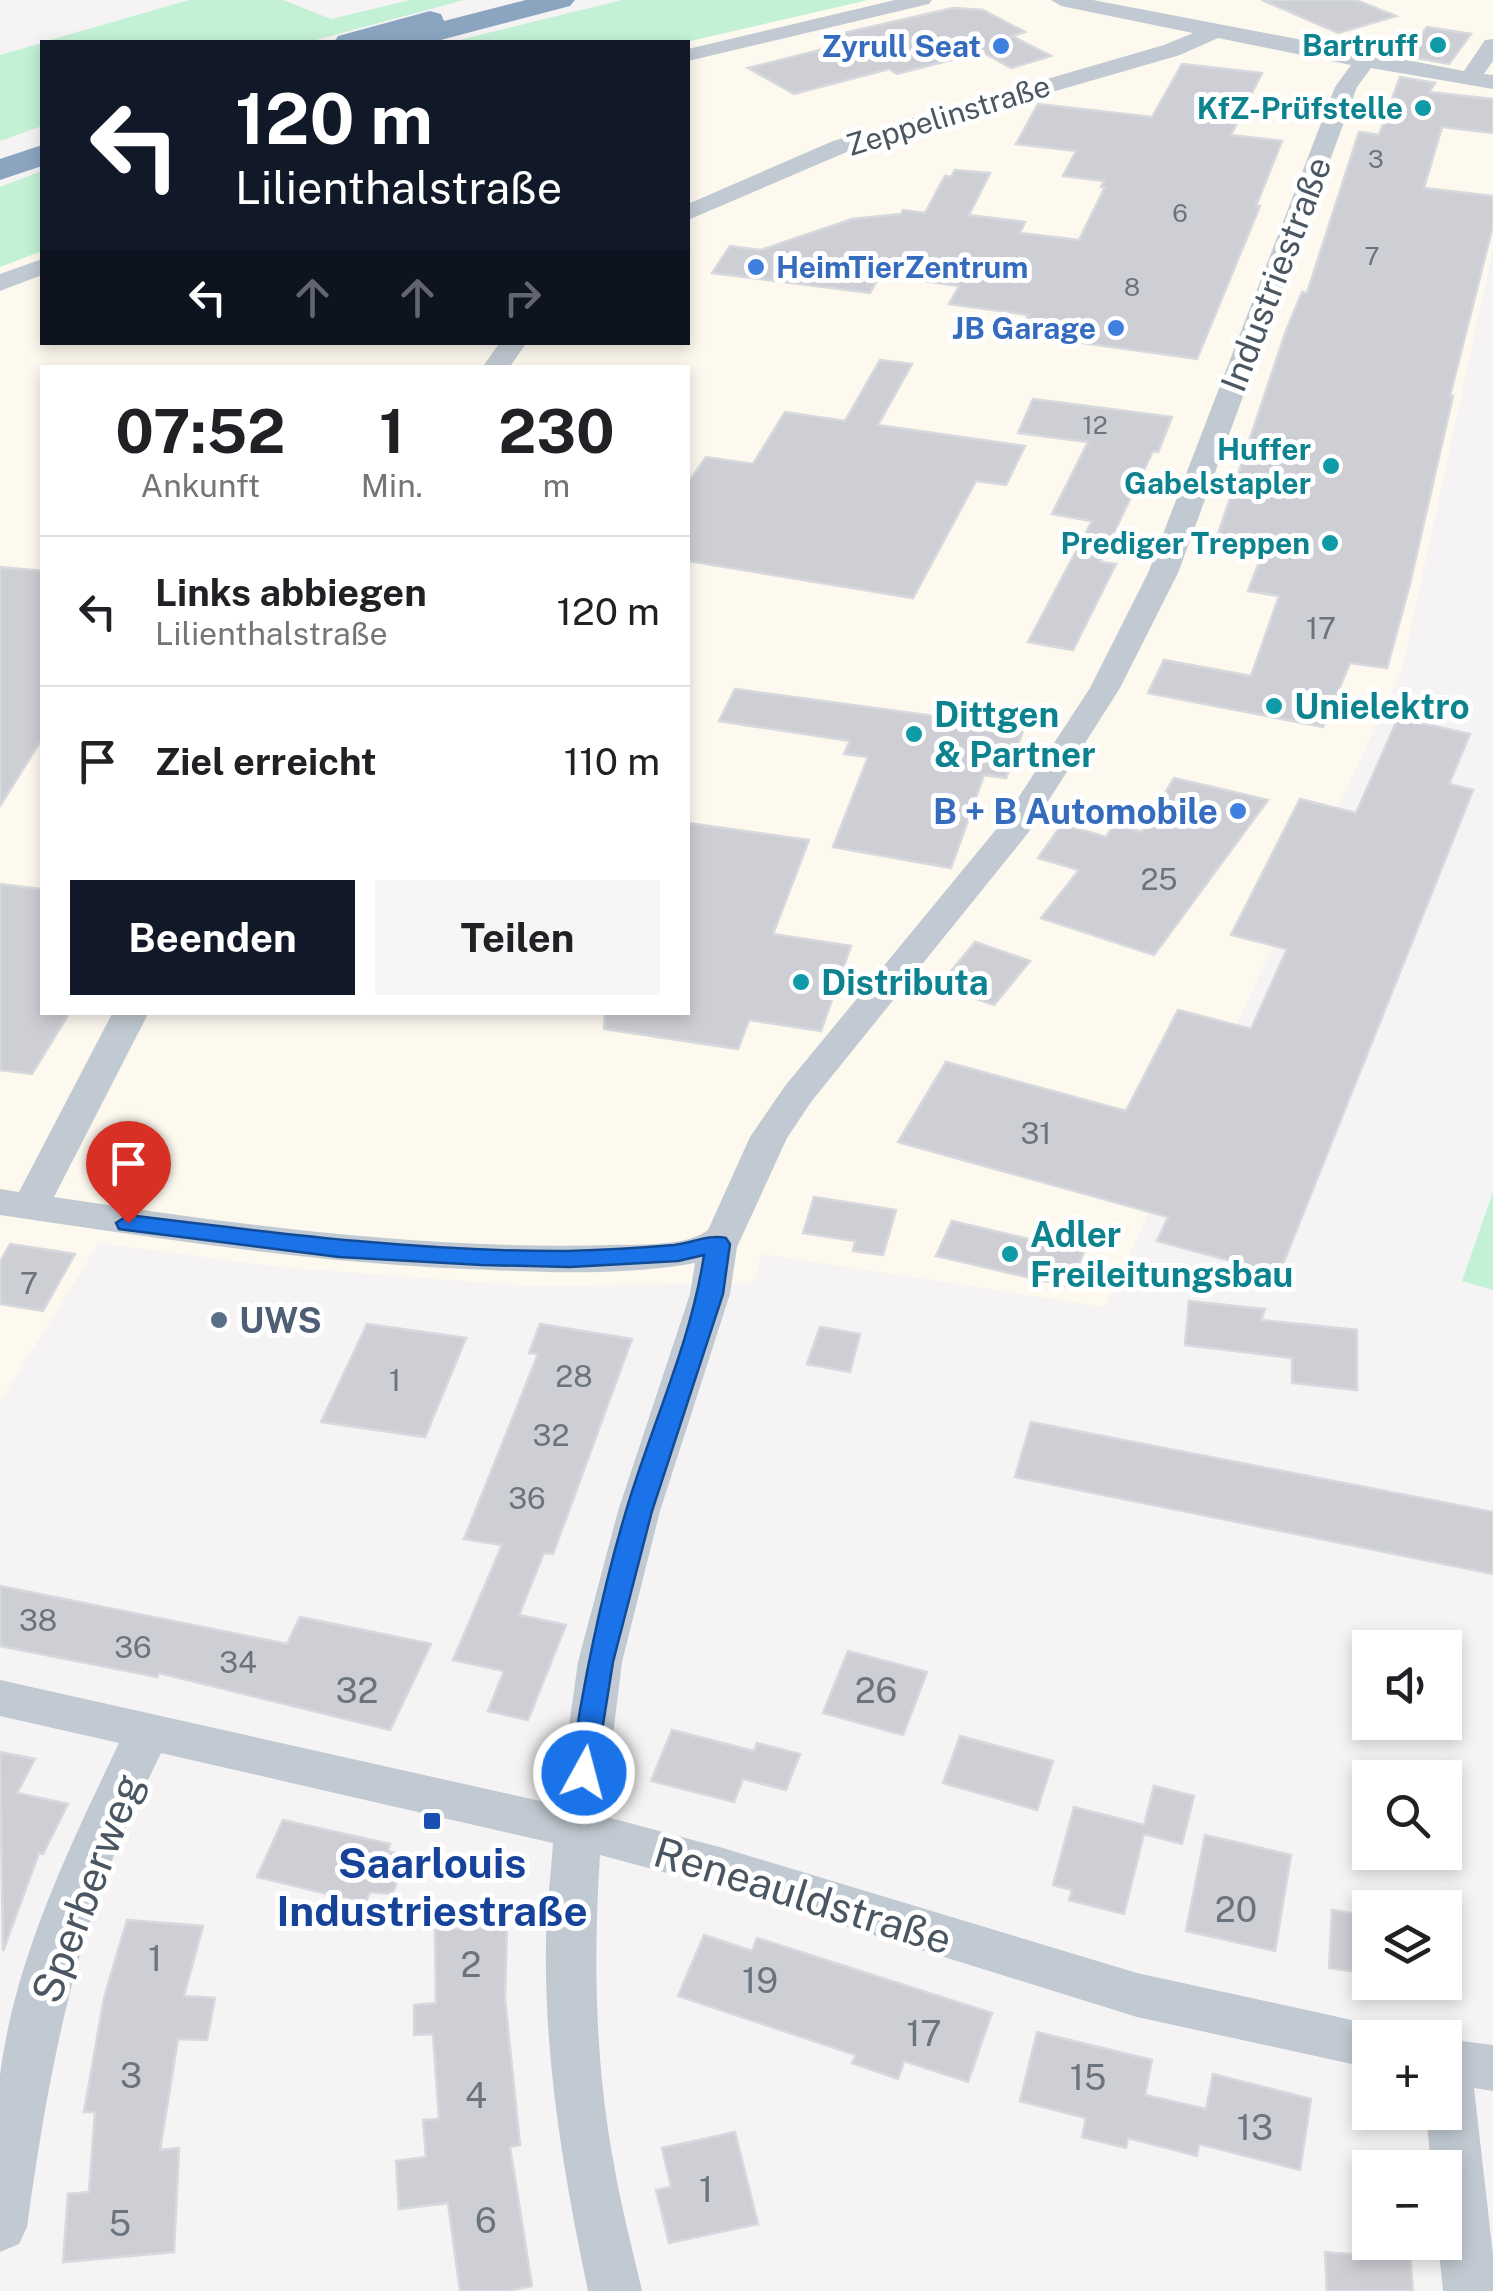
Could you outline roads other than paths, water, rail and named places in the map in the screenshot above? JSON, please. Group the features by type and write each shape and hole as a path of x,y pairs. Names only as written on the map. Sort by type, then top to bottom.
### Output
{"highway":[{"path":"357,40 509,0"},
{"path":"408,40 560,0"},
{"path":"0,154 40,140"},
{"path":"0,170 40,156"}],"street":[{"path":"690,55 922,0"},
{"path":"1061,0 1365,62 1493,82"},
{"name":"Zeppelinstraße","path":"690,211 841,146 1172,50 1213,32"},
{"path":"1469,78 1493,45"},
{"name":"Industriestraße","path":"615,2291 588,2168 574,2039 570,1941 578,1828 600,1662 639,1511 710,1294 718,1244 726,1236 769,1137 798,1094 1016,826 1106,688 1163,573 1346,87 1365,62"},
{"path":"0,283 40,267"},
{"path":"129,1015 15,1205 152,1242 570,1259 678,1253 718,1244"},
{"name":"Reneauldstraße","path":"0,1698 578,1828 723,1868 1137,1995 1352,2042"},
{"name":"Sperberweg","path":"0,2227 34,2036 66,1922 149,1729"},
{"path":"1462,2063 1493,2068"},
{"path":"1453,2130 1470,2291"}],"place":[{"name":"Bartruff","path":"1438,45"},
{"name":"Zyrull Seat","path":"1001,46"},
{"name":"KfZ-Prüfstelle","path":"1423,108"},
{"name":"HeimTierZentrum","path":"756,267"},
{"name":"JB Garage","path":"1116,328"},
{"name":"Huffer Gabelstapler","path":"1331,466"},
{"name":"Prediger Treppen","path":"1330,543"},
{"name":"Unielektro","path":"1274,706"},
{"name":"Dittgen & Partner","path":"914,734"},
{"name":"B + B Automobile","path":"1238,811"},
{"name":"Distributa","path":"801,982"},
{"name":"Adler Freileitungsbau","path":"1010,1254"},
{"name":"UWS","path":"219,1320"},
{"name":"Saarlouis Industriestraße","path":"432,1821"}]}
